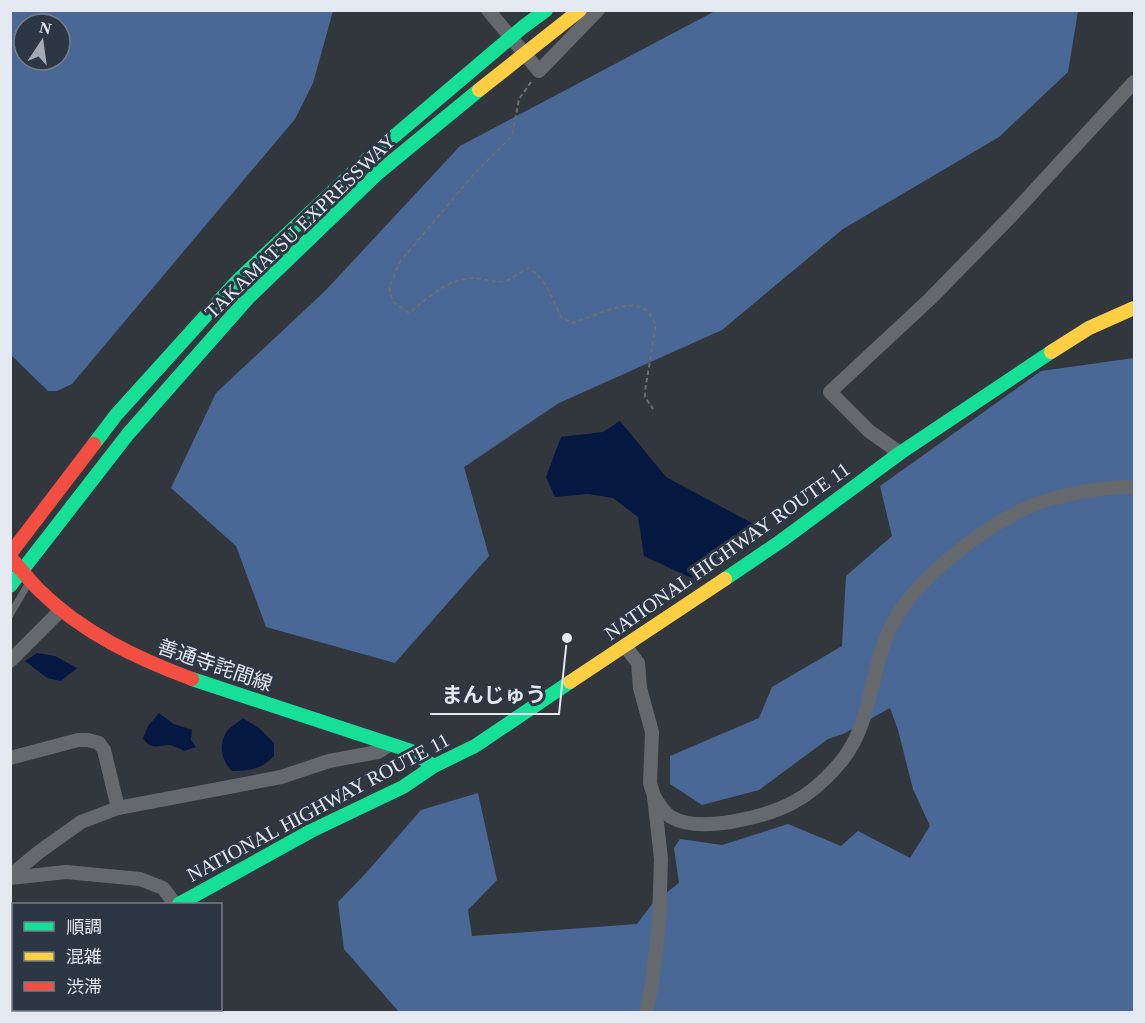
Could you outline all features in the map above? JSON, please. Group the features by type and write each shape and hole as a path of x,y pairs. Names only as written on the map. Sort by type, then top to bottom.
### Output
{"main road":[{"name":"TAKAMATSU EXPRESSWAY","path":"10,555 116,415 238,280 365,161 546,10"},
{"name":"TAKAMATSU EXPRESSWAY","path":"10,586 128,434 248,298 378,173 536,43 580,10"},
{"name":"NATIONAL HIGHWAY ROUTE 11","path":"179,903 311,831 403,787 434,766 475,746 781,541 900,453 1050,352 1089,328 1134,308"},
{"name":"善通寺詫間線","path":"10,555 43,596 60,611 85,630 117,649 153,666 411,751 434,766"}],"street":[{"path":"488,10 536,69 598,10"},
{"path":"900,453 869,431 830,392 931,298 1012,215 1134,82"},
{"path":"654,796 661,808 670,816 683,822 700,825 754,817 794,802 818,785 845,756 865,715 886,635 893,620 913,594 950,559 986,531 1024,509 1050,500 1120,487 1134,488"},
{"path":"10,661 60,611"},
{"path":"625,646 638,663 640,688 652,732 650,783 654,796 661,859 659,922 646,1012"},
{"path":"10,758 78,740 99,743 104,750 118,808"},
{"path":"10,877 39,852 81,822 118,808 255,783 329,761 378,752 388,745"},
{"path":"10,877 66,872 140,879 163,888 176,903"}],"lane":[{"path":"38,565 65,516"},
{"path":"10,615 33,574"}],"path":[{"path":"536,69 519,99 512,136 473,175 399,263 388,288 393,302 409,313 439,289 455,281 475,278 493,282 507,281 518,272 529,268 537,273 553,296 561,317 572,323 616,308 628,306 647,310 656,324 645,391 645,397 653,409"}],"shaded area":[{"path":"717,10 1078,11 1068,72 999,137 843,229 722,330 559,403 464,467 489,556 395,663 266,627 236,546 171,488 216,393 326,290 460,146"},
{"path":"10,11 333,11 313,83 295,119 72,384 57,391 48,391 11,355"},
{"path":"1134,358 1134,1012 399,1012 344,949 338,902 421,810 478,793 497,880 468,910 472,936 637,924 653,903 679,883 674,848 680,839 722,845 788,824 841,846 858,831 910,858 930,826 913,789 890,708 843,734 828,739 759,790 702,805 670,784 670,756 759,718 772,687 842,646 846,576 892,536 880,486 1041,371"},
{"path":"620,421 666,477 761,528 691,578 644,556 638,517 613,498 588,494 555,497 546,477 561,437 603,432"},
{"path":"37,653 55,656 77,668 61,681 47,678 25,661"},
{"path":"159,713 174,724 192,730 191,740 196,747 184,751 170,745 149,745 143,738 148,726"},
{"path":"243,718 259,728 274,743 274,756 265,764 255,768 232,771 223,757 222,741 227,731"}],"traffic: fast":[{"path":"94,444 116,415 238,280 365,161 546,10"},
{"path":"10,586 128,434 248,298 378,173 479,90"},
{"path":"725,579 781,541 900,453 1051,352"},
{"path":"192,679 411,751 434,766"},
{"path":"181,903 311,831 403,787 434,766 475,746 570,682"}],"traffic: slow":[{"path":"479,90 580,10"},
{"path":"1051,352 1089,328 1134,308"},
{"path":"570,682 725,579"}],"traffic: jam":[{"path":"10,554 94,444"},
{"path":"12,559 40,591 74,620 111,643 192,679"}],"place":[{"name":"まんじゅう","path":"567,638"}]}
